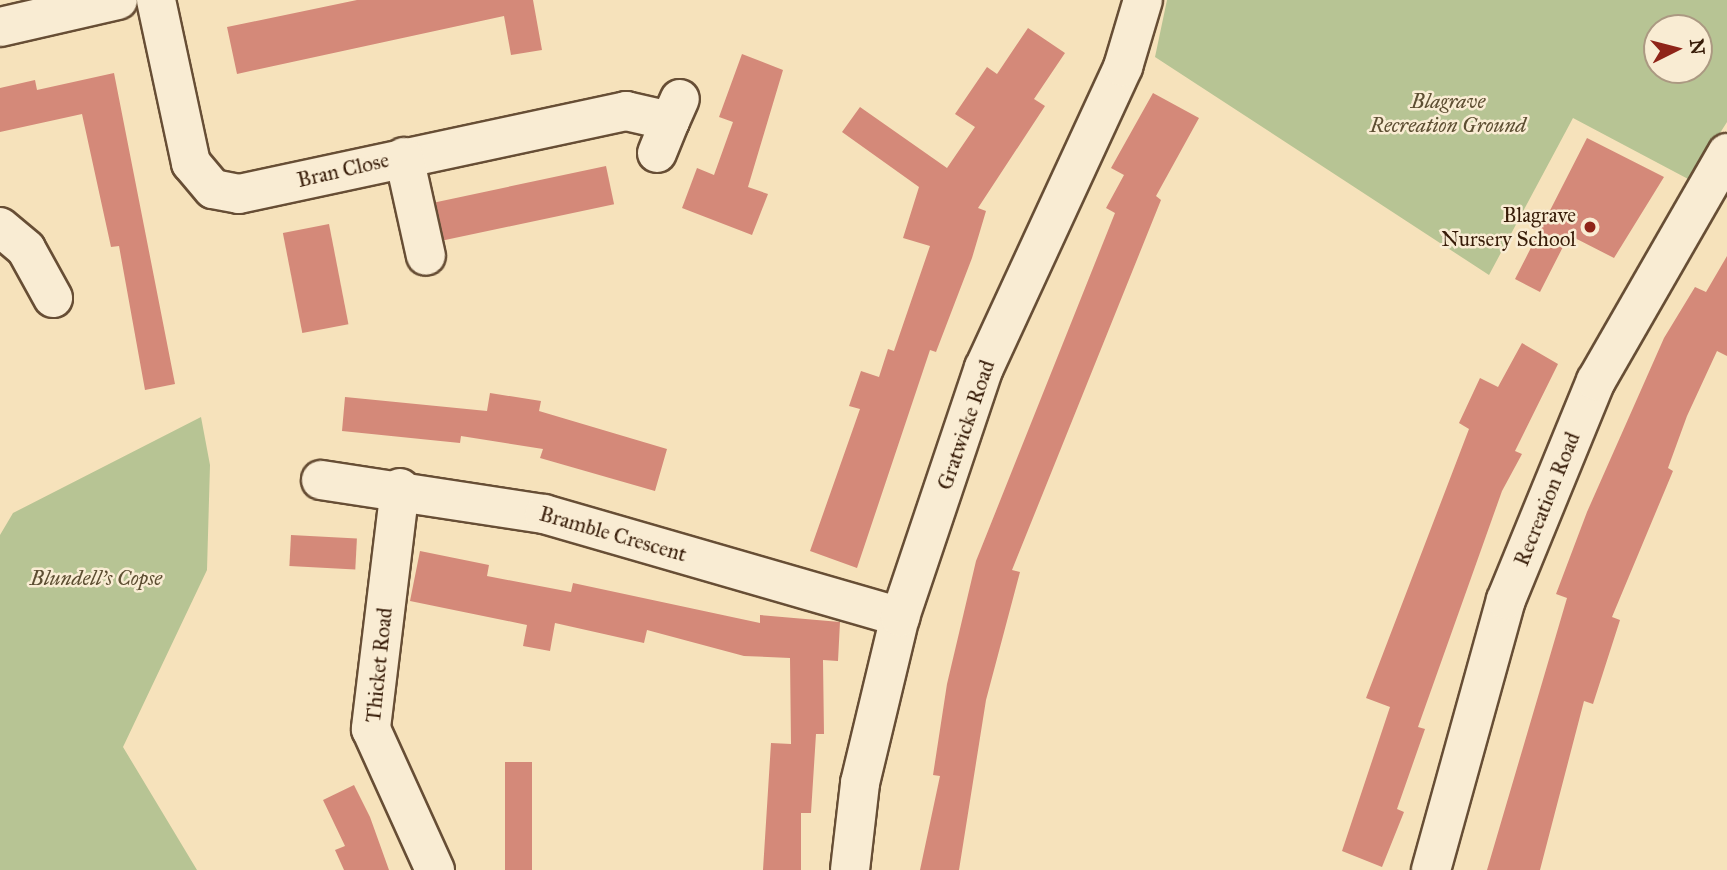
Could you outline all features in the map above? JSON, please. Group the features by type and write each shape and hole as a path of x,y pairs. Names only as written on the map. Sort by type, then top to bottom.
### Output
{"street":[{"path":"0,27 118,0"},
{"name":"Bran Close","path":"156,0 191,163 212,189 239,194 626,111 669,124"},
{"name":"Gratwicke Road","path":"850,870 860,783 900,617 984,368 1123,66 1143,0"},
{"name":"Recreation Road","path":"1431,870 1506,600 1596,381 1727,153"},
{"path":"404,157 426,256"},
{"path":"0,227 26,249 53,298"},
{"name":"Bramble Crescent","path":"321,480 400,488 544,514 900,617"},
{"name":"Thicket Road","path":"400,488 371,729 435,870"}],"green space":[{"name":"Blagrave Recreation Ground","path":"1167,0 1727,0 1727,122 1690,180 1573,118 1489,275 1155,57"},
{"name":"Blundell's Copse","path":"201,417 210,465 207,570 123,747 197,870 0,870 0,535 13,513"}],"building":[{"path":"357,0 533,0 542,50 511,55 504,16 237,74 227,27"},
{"path":"1028,28 1065,53 1034,99 1045,106 978,208 986,211 972,258 936,352 930,350 857,568 810,551 860,409 849,406 861,371 879,377 888,349 894,351 930,246 903,238 919,187 842,132 860,107 947,168 975,127 955,114 987,67 997,74"},
{"path":"742,54 783,70 748,187 768,194 752,235 682,208 697,168 714,175 733,122 719,117"},
{"path":"114,73 175,384 145,390 119,246 111,247 82,114 0,132 0,88 35,80 37,90"},
{"path":"1153,93 1199,118 1156,196 1161,200 1012,570 1020,572 986,700 959,870 920,870 940,776 933,775 947,684 976,561 1115,213 1106,208 1124,175 1111,168"},
{"path":"1587,138 1664,177 1614,258 1569,235 1540,292 1515,279"},
{"path":"606,166 614,204 444,240 436,202"},
{"path":"329,224 348,324 302,333 283,233"},
{"path":"1727,256 1727,356 1717,351 1687,416 1668,468 1673,471 1612,617 1620,620 1593,704 1584,701 1540,870 1487,870 1567,598 1556,594 1587,512 1664,338 1695,287 1706,292"},
{"path":"1522,343 1558,364 1515,451 1522,454 1502,491 1418,727 1425,729 1397,809 1404,812 1382,867 1342,851 1390,707 1366,698 1469,429 1459,423 1480,378 1498,387"},
{"path":"490,393 541,401 539,411 667,449 655,491 540,458 543,449 461,436 460,443 342,431 345,397 487,411"},
{"path":"291,535 357,538 355,569 289,566"},
{"path":"420,551 489,565 487,576 571,592 573,583 760,623 760,615 840,622 838,661 823,660 824,734 816,734 811,813 801,813 801,870 763,870 771,743 791,744 790,658 744,656 647,630 644,643 555,623 550,651 523,646 527,625 410,601"},
{"path":"505,762 532,762 532,870 505,870"},
{"path":"354,785 370,817 389,870 344,870 335,850 345,846 323,800"}],"place":[{"name":"Blagrave Nursery School","path":"1590,227"}]}
